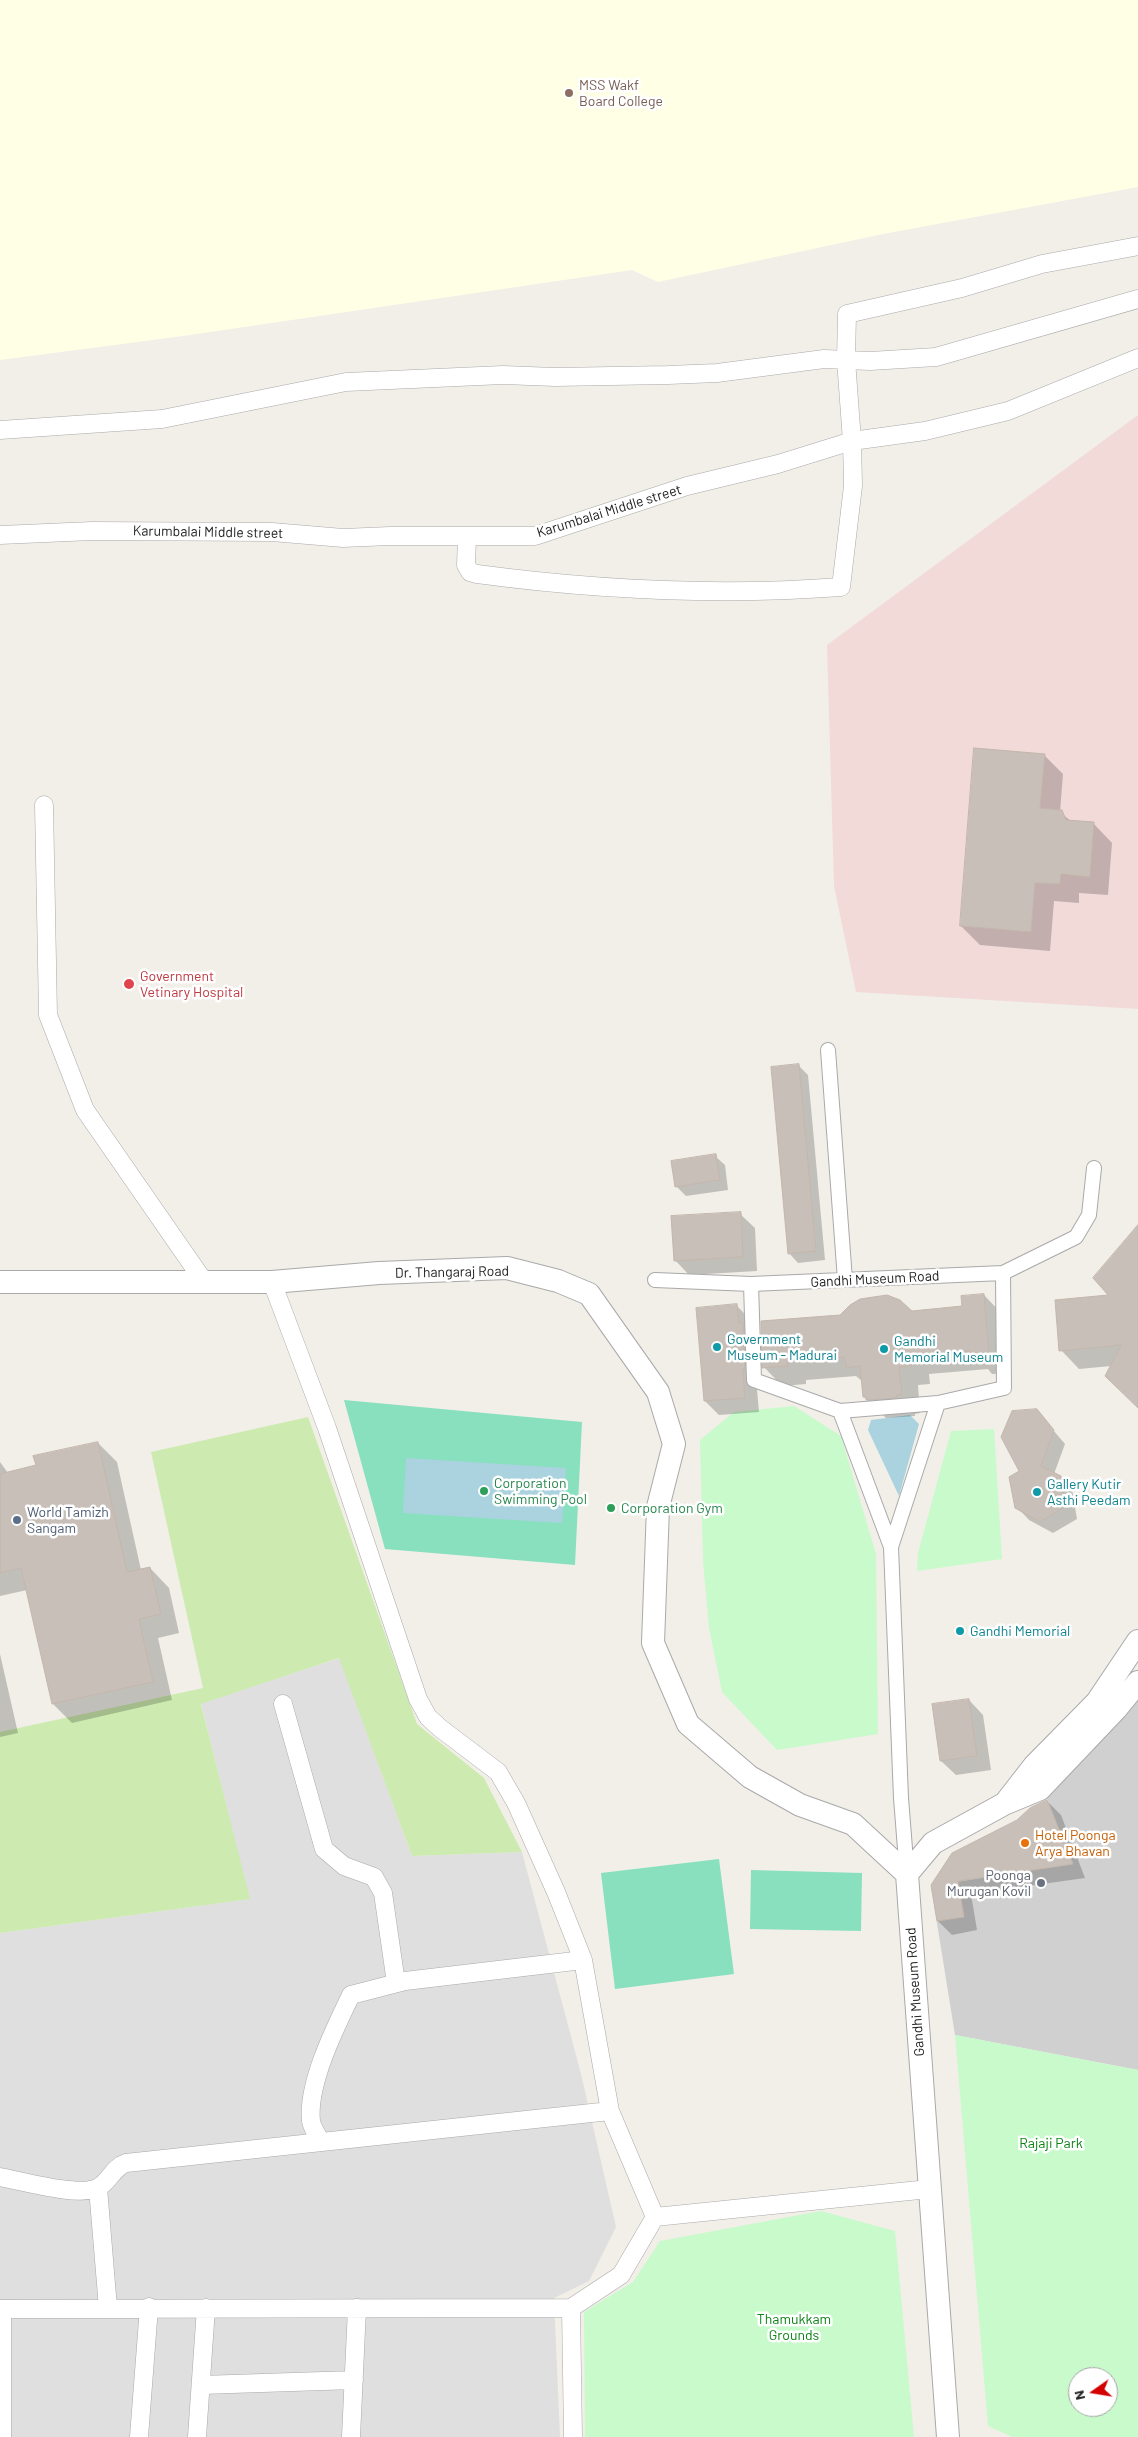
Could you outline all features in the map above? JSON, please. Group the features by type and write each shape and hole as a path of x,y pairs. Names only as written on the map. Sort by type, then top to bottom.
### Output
{"street":[{"path":"467,537 466,565 470,572 485,576 620,588 744,591 841,587 853,486 846,360 847,314 962,288 1042,264 1138,246"},
{"path":"0,430 162,419 227,408 346,382 503,375 555,377 717,373 824,359 936,357 1138,299"},
{"name":"Karumbalai Middle street","path":"0,535 92,531 272,532 343,538 390,536 535,536 687,486 778,464 852,441 925,431 1008,411 1138,358"},
{"path":"44,805 48,1015 84,1110 205,1283"},
{"path":"828,1050 844,1280"},
{"path":"751,1284 754,1380 840,1411 938,1403 1004,1388 1003,1273 1076,1237 1089,1215 1094,1168"},
{"name":"Dr. Thangaraj Road","path":"0,1282 272,1282 379,1273 507,1268 558,1281 589,1294 658,1392 674,1444 658,1508 653,1643 688,1724 750,1777 800,1805 853,1824 907,1874"},
{"name":"Gandhi Museum Road","path":"655,1280 751,1284 1003,1273"},
{"path":"272,1282 327,1428 418,1699 428,1718 498,1772 516,1804 556,1892 583,1960 610,2111 655,2217"},
{"name":"Gandhi Museum Road","path":"891,1547 938,1403"},
{"name":"Gandhi Museum Road","path":"840,1411 891,1547 900,1798 948,2437"},
{"path":"1004,1804 1034,1766 1097,1702 1138,1641"},
{"path":"907,1874 933,1842 1004,1804 1040,1789 1116,1710 1138,1682"},
{"path":"283,1704 324,1849 344,1866 374,1877 383,1893 396,1983"},
{"path":"321,2142 311,2122 312,2102 325,2048 350,1995 396,1983 583,1960"},
{"path":"0,2177 82,2192 98,2188 117,2166 126,2163 610,2111"},
{"path":"98,2188 108,2308"},
{"path":"655,2217 929,2189"},
{"path":"2,2437 1,2309 149,2307 571,2308 621,2275 655,2217"},
{"path":"139,2437 149,2307"},
{"path":"197,2437 206,2308"},
{"path":"351,2437 357,2308"},
{"path":"571,2308 573,2437"},
{"path":"201,2385 354,2380"}],"shaded area":[{"name":"MSS Wakf Board College","path":"0,0 1138,0 1138,187 883,234 658,282 632,270 183,336 0,360"},
{"path":"1138,415 1138,1009 856,992 834,886 827,645"},
{"path":"340,1658 412,1856 522,1852 581,2074 616,2227 589,2281 554,2298 560,2437 0,2437 0,1933 249,1899 201,1703"},
{"name":"Poonga Murugan Kovil","path":"1138,1693 1138,2070 955,2035 931,1886 1072,1864 1045,1793 1119,1723"}],"green space":[{"path":"344,1400 582,1422 575,1565 385,1549"},
{"path":"794,1406 841,1436 876,1554 878,1734 777,1750 722,1692 709,1628 703,1561 700,1440 734,1412"},
{"path":"308,1417 417,1724 484,1778 522,1852 412,1856 339,1658 201,1704 250,1899 0,1933 0,1732 203,1688 151,1452"},
{"path":"994,1429 1002,1559 917,1571 918,1553 951,1431"},
{"path":"719,1859 734,1974 615,1989 601,1873"},
{"path":"751,1870 862,1873 861,1931 750,1929"},
{"name":"Rajaji Park","path":"955,2035 1138,2070 1138,2437 1012,2437 988,2426"},
{"name":"Thamukkam Grounds","path":"821,2211 895,2231 914,2437 585,2437 584,2312 633,2282 660,2241"}],"water":[{"path":"910,1415 919,1424 899,1496 868,1430 871,1420"},
{"name":"Corporation Swimming Pool","path":"406,1458 566,1468 562,1523 403,1513"}],"building":[{"path":"974,748 1045,754 1040,808 1062,810 1066,820 1094,822 1090,877 1061,874 1060,884 1035,883 1031,932 960,926"},
{"path":"799,1064 816,1251 788,1254 771,1067"},
{"path":"716,1154 720,1180 675,1187 671,1161"},
{"path":"741,1212 743,1257 674,1261 671,1216"},
{"path":"1138,1225 1138,1408 1105,1376 1121,1345 1059,1351 1055,1300 1108,1295 1093,1278"},
{"path":"984,1294 989,1354 972,1356 970,1351 911,1356 912,1366 899,1367 902,1394 897,1395 897,1398 866,1400 866,1397 863,1397 860,1366 846,1368 845,1357 788,1362 788,1366 762,1368 761,1321 840,1315 850,1305 860,1299 887,1295 900,1300 912,1311 962,1306 961,1296"},
{"path":"737,1304 739,1323 743,1323 745,1398 704,1401 696,1308"},
{"path":"1037,1409 1054,1430 1041,1466 1061,1476 1065,1507 1040,1522 1015,1508 1009,1477 1019,1471 1001,1437 1012,1411"},
{"path":"98,1442 127,1572 150,1567 161,1614 139,1619 153,1682 52,1704 21,1568 0,1573 0,1474 36,1465 33,1456"},
{"path":"969,1699 977,1756 940,1761 932,1704"},
{"path":"1047,1800 1073,1864 958,1881 964,1917 937,1921 931,1885 952,1853 1017,1820 1030,1808"}],"place":[{"name":"MSS Wakf Board College","path":"569,93"},
{"name":"Government Vetinary Hospital","path":"129,984"},
{"name":"Government Museum - Madurai","path":"717,1347"},
{"name":"Gandhi Memorial Museum","path":"884,1349"},
{"name":"Corporation Swimming Pool","path":"484,1491"},
{"name":"Gallery Kutir Asthi Peedam","path":"1037,1492"},
{"name":"Corporation Gym","path":"611,1508"},
{"name":"World Tamizh Sangam","path":"17,1520"},
{"name":"Gandhi Memorial","path":"960,1631"},
{"name":"Hotel Poonga Arya Bhavan","path":"1025,1843"},
{"name":"Poonga Murugan Kovil","path":"1041,1883"}]}
